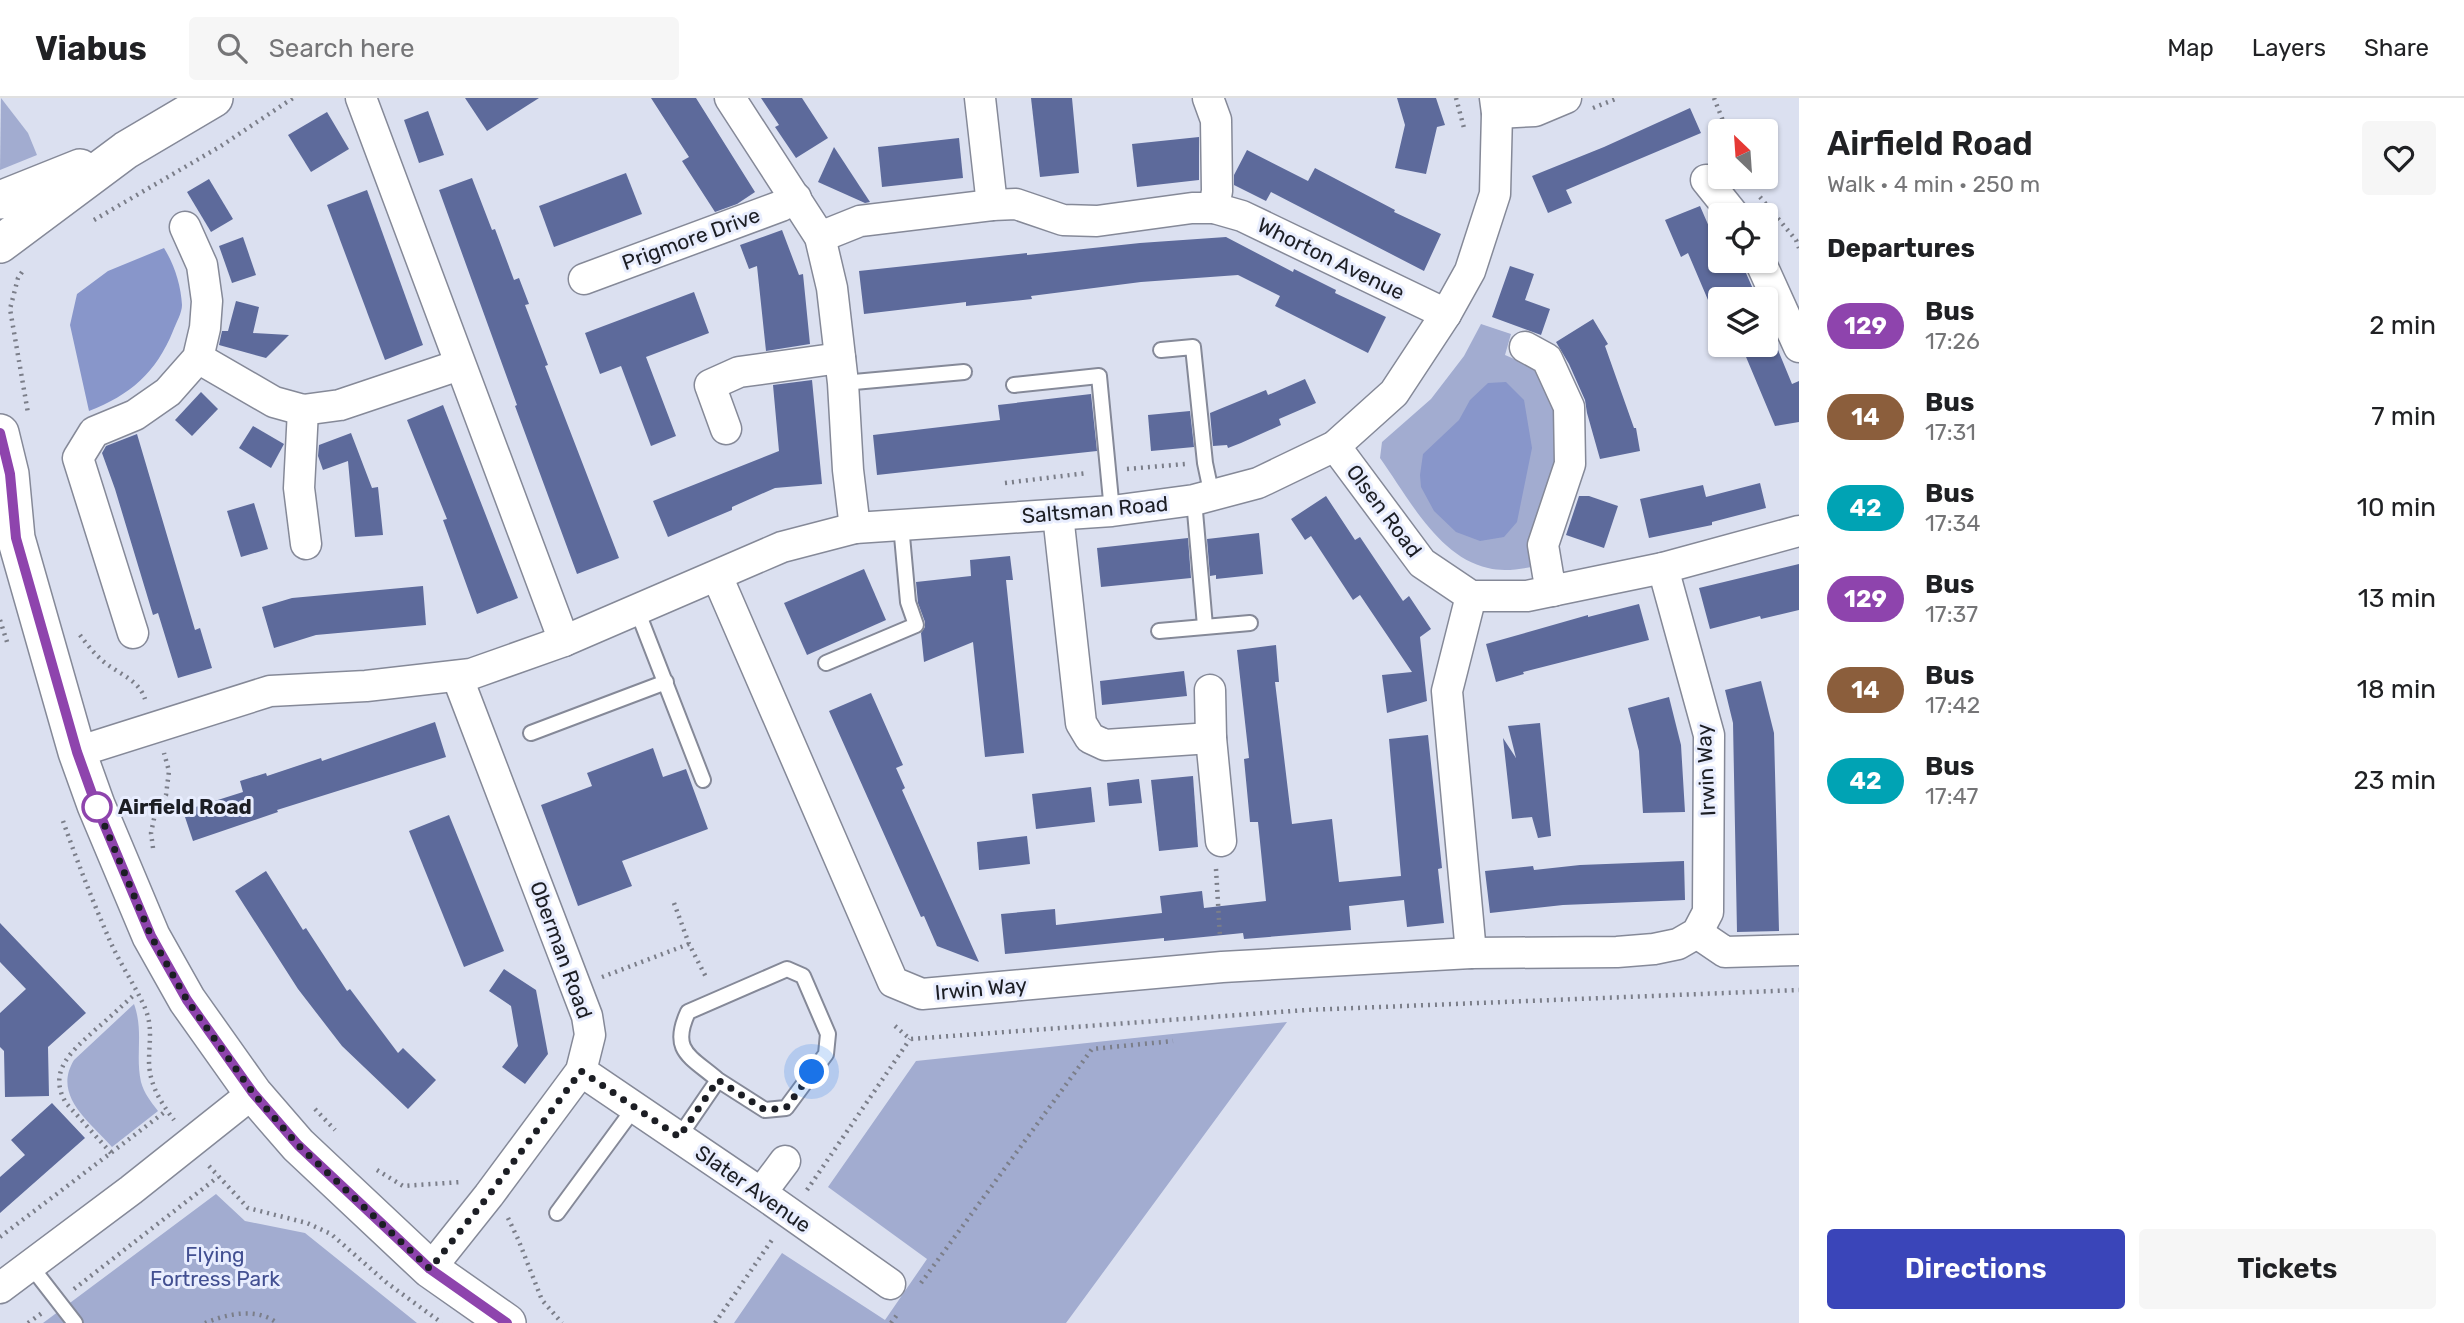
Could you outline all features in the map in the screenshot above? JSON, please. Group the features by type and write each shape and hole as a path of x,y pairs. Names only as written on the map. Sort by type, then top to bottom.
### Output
{"street":[{"path":"0,200 126,150 214,98"},
{"path":"361,98 564,641"},
{"path":"730,98 820,237 832,288 842,370 848,470 855,528"},
{"path":"980,98 992,205"},
{"path":"1208,98 1216,120 1217,191 1214,208"},
{"path":"1496,105 1535,111 1566,98"},
{"name":"Saltsman Road","path":"77,752 270,691 464,675 564,641 782,547 855,528 1112,511 1203,498 1258,483 1335,446 1394,393 1447,314 1470,271 1495,194 1496,105"},
{"path":"13,255 126,150"},
{"path":"1706,180 1724,203"},
{"name":"Prigmore Drive","path":"584,279 781,206 796,198"},
{"name":"Whorton Avenue","path":"820,237 860,221 992,205 1016,204 1063,220 1097,221 1192,208 1214,208 1242,215 1447,314"},
{"path":"133,634 78,458 94,432 135,415 168,392 198,358 205,328 207,301 202,265 185,226"},
{"path":"1765,273 1799,347"},
{"path":"1525,347 1547,359 1569,407 1570,464 1543,545 1553,591"},
{"path":"198,358 274,402 303,410 340,405 459,365"},
{"path":"726,429 710,385 739,372 842,370"},
{"path":"303,410 299,488 306,544"},
{"path":"14,424 8,523 77,752 96,805 151,936 187,1000 253,1093 298,1145 430,1269 507,1323"},
{"name":"Olsen Road","path":"1335,446 1422,563 1471,596"},
{"path":"1058,515 1081,723 1090,738 1105,745 1211,738"},
{"path":"1471,953 1447,691 1471,596 1527,596 1553,591 1663,568 1799,531"},
{"name":"Irwin Way","path":"717,576 892,982 922,995 1222,967 1471,953 1630,951 1678,944 1697,933 1709,912 1709,735 1663,568"},
{"name":"Oberman Road","path":"430,1269 581,1071 590,1035 587,1016 464,675"},
{"path":"1210,690 1211,738 1221,841"},
{"path":"1697,933 1726,952 1799,950"},
{"name":"Slater Avenue","path":"581,1071 790,1214 903,1287"},
{"path":"0,1287 131,1190 253,1093"},
{"path":"761,1193 785,1161"}],"lane":[{"path":"1160,350 1193,346 1205,463 1205,626"},
{"path":"842,370 964,372"},
{"path":"1014,385 1099,376 1112,511"},
{"path":"826,663 916,625 908,602 901,525"},
{"path":"637,610 703,780"},
{"path":"1159,631 1250,623"},
{"path":"531,733 666,682"},
{"path":"787,969 803,976 828,1034 826,1054 786,1108 765,1110 718,1080 683,1050 679,1031 688,1012 787,969"},
{"path":"679,1137 718,1080"},
{"path":"558,1213 635,1107"},
{"path":"30,1265 75,1323"}],"path":[{"path":"93,220 221,146 293,98"},
{"path":"1456,98 1467,136"},
{"path":"1714,98 1722,119"},
{"path":"1757,193 1796,240 1799,248"},
{"path":"13,255 18,278 10,309 14,424"},
{"path":"1005,484 1108,471 1205,463"},
{"path":"74,627 90,649 106,664 142,689 156,726 169,771 166,795 155,814 151,833 153,851"},
{"path":"1221,841 1215,860 1222,967"},
{"path":"674,903 689,944 717,1000"},
{"path":"575,987 689,944"},
{"path":"895,1026 909,1039 1306,1010 1799,990"},
{"path":"111,1153 66,1103 61,1095 60,1073 71,1052 136,993"},
{"path":"715,1323 909,1039"},
{"path":"903,1287 1092,1049 1173,1041"},
{"path":"312,1106 337,1132"},
{"path":"0,1237 166,1111"},
{"path":"370,1165 403,1186 465,1182 489,1195 501,1205 518,1239 542,1300 562,1323"},
{"path":"28,1323 218,1177 248,1208 307,1223 331,1234 387,1283 442,1323"},
{"path":"891,1323 900,1312"},
{"path":"205,1323 229,1314 252,1314 277,1323"}],"green space":[{"path":"1,98 28,133 37,155 0,170"},
{"path":"1481,324 1511,334 1505,355 1531,366 1546,385 1555,416 1557,464 1536,566 1512,570 1488,568 1470,562 1454,552 1426,524 1380,458 1382,442 1431,399 1464,356"},
{"path":"134,1004 138,1024 141,1082 158,1111 112,1147 76,1108 68,1085 68,1073 74,1060"},
{"path":"1287,1022 1066,1323 734,1323 782,1253 885,1320 927,1259 828,1187 916,1061"},
{"name":"Flying Fortress Park","path":"216,1194 245,1221 305,1233 417,1323 43,1323"}],"shaded area":[{"path":"164,248 176,275 182,305 166,346 140,381 117,398 89,411 70,325 77,294 108,271"},
{"path":"1506,382 1524,400 1532,448 1517,522 1504,537 1480,541 1456,532 1434,511 1421,487 1423,454 1459,420 1470,400 1488,383"}],"building":[{"path":"465,98 539,98 487,131"},
{"path":"651,98 696,98 755,192 737,204 715,212 682,161 689,157"},
{"path":"761,98 802,98 828,138 796,158 775,127 779,125"},
{"path":"1031,98 1072,98 1079,173 1040,177"},
{"path":"1397,98 1436,98 1445,125 1437,127 1426,174 1395,168 1405,125"},
{"path":"1690,108 1701,133 1566,190 1572,203 1548,213 1532,176"},
{"path":"428,111 444,155 419,163 404,120"},
{"path":"327,112 349,149 311,172 288,135"},
{"path":"1199,137 1199,180 1137,187 1132,144"},
{"path":"959,138 963,178 882,187 878,147"},
{"path":"834,147 870,202 865,203 818,182"},
{"path":"1247,150 1308,181 1315,168 1395,210 1394,212 1441,234 1424,271 1271,192 1266,201 1234,185 1234,175"},
{"path":"626,173 642,214 554,247 539,206"},
{"path":"472,178 514,280 519,278 529,304 525,305 548,365 545,366 619,558 577,574 439,190"},
{"path":"209,179 233,219 211,232 187,192"},
{"path":"367,190 423,345 385,360 327,205"},
{"path":"1700,206 1708,224 1708,273 1746,273 1752,287 1708,287 1708,300 1688,253 1681,257 1665,220"},
{"path":"782,230 799,275 803,274 810,344 766,351 757,266 749,269 740,245"},
{"path":"243,237 256,275 232,283 219,246"},
{"path":"1226,237 1386,317 1368,353 1275,306 1280,296 1238,275 1141,282 1031,296 1032,299 966,306 966,302 864,314 859,271 1027,253"},
{"path":"1510,266 1534,274 1525,300 1550,309 1541,335 1492,317"},
{"path":"694,292 709,333 646,357 676,436 651,446 621,366 600,374 585,333"},
{"path":"236,301 259,307 253,333 289,335 266,358 219,345 222,331 228,331"},
{"path":"1593,319 1608,344 1605,346 1636,428 1640,451 1600,459 1585,400 1556,342"},
{"path":"1778,350 1792,384 1799,381 1799,422 1775,426 1746,357 1778,357"},
{"path":"1305,379 1316,403 1279,419 1281,425 1241,443 1228,448 1227,445 1213,446 1210,413 1266,390 1268,395"},
{"path":"812,380 822,484 775,488 668,537 653,501 779,451 773,385"},
{"path":"201,392 218,409 192,436 175,420"},
{"path":"1091,394 1097,451 877,475 873,435 1000,420 998,405"},
{"path":"443,405 518,598 477,614 443,520 447,519 407,420"},
{"path":"1190,411 1194,447 1151,451 1148,415"},
{"path":"253,426 284,444 271,468 239,448"},
{"path":"351,433 372,488 378,487 383,535 355,537 348,461 323,470 318,456 319,445"},
{"path":"137,434 195,630 200,628 212,668 178,678 158,613 153,615 102,453 106,446"},
{"path":"1760,483 1766,508 1712,522 1712,525 1649,538 1640,499 1703,485 1706,497"},
{"path":"1326,496 1355,540 1360,537 1403,601 1409,596 1431,629 1420,637 1427,701 1387,713 1382,675 1412,672 1360,595 1353,600 1311,536 1305,540 1291,519"},
{"path":"1579,496 1589,496 1618,506 1604,548 1566,535"},
{"path":"254,503 268,549 241,557 227,511"},
{"path":"1259,533 1263,574 1216,579 1216,575 1210,576 1207,539"},
{"path":"1188,538 1191,578 1101,587 1097,548"},
{"path":"1010,556 1013,580 1006,580 1024,753 985,757 973,642 924,662 921,633 925,622 918,603 916,582 971,576 970,560"},
{"path":"1799,564 1799,610 1761,619 1760,616 1710,629 1699,588"},
{"path":"864,569 886,620 807,655 784,603"},
{"path":"423,586 426,625 316,635 274,648 262,607 292,598"},
{"path":"1639,604 1649,640 1523,672 1524,674 1496,682 1486,644 1588,615"},
{"path":"1276,645 1279,682 1275,682 1292,824 1332,819 1339,882 1401,876 1389,739 1428,735 1442,868 1438,869 1444,923 1407,927 1404,900 1349,906 1351,930 1244,939 1243,933 1164,941 1164,938 1005,954 1001,914 1055,909 1056,925 1162,913 1160,896 1202,891 1204,908 1266,901 1258,822 1250,822 1244,759 1249,758 1237,650"},
{"path":"1184,671 1187,696 1102,705 1100,681"},
{"path":"1761,681 1774,733 1779,931 1737,932 1733,723 1725,690"},
{"path":"871,693 903,765 896,768 905,788 902,790 979,962 937,946 924,916 921,917 829,711"},
{"path":"1669,697 1681,745 1685,812 1643,813 1639,751 1628,708"},
{"path":"435,722 446,757 277,810 278,812 193,841 183,811 243,792 240,781 266,773 267,776 321,758 322,761"},
{"path":"1540,723 1551,836 1538,838 1532,817 1512,819 1503,738 1516,758 1508,726"},
{"path":"653,748 663,777 686,769 708,829 622,861 632,886 578,906 541,805 592,786 587,773"},
{"path":"1193,776 1198,847 1159,851 1151,780"},
{"path":"1139,779 1142,803 1109,806 1107,783"},
{"path":"1091,787 1095,822 1036,829 1032,794"},
{"path":"449,815 504,951 464,967 409,831"},
{"path":"1027,836 1030,864 979,870 977,842"},
{"path":"1684,861 1685,900 1563,905 1490,913 1485,871 1533,866 1534,870 1580,865"},
{"path":"266,871 303,930 306,928 347,991 350,989 398,1053 403,1048 436,1080 408,1109 342,1046 298,989 235,891"},
{"path":"0,923 86,1013 48,1047 49,1096 5,1097 0,1013 26,989 0,962"},
{"path":"504,969 536,990 548,1054 525,1084 502,1067 518,1046 511,1006 489,991"},
{"path":"52,1103 85,1138 0,1213 0,1177 25,1155 11,1140"}],"bus line":[{"name":"129","path":"0,433 10,474 16,538 77,752 96,805 151,936 187,1000 253,1093 298,1145 430,1269 507,1323"}],"place":[{"name":"Airfield Road","path":"97,807"}],"route":[{"path":"97,807 96,805 151,936 187,1000 253,1093 298,1145 430,1269 581,1071 679,1137 718,1080 765,1110 786,1108 812,1072"}]}
